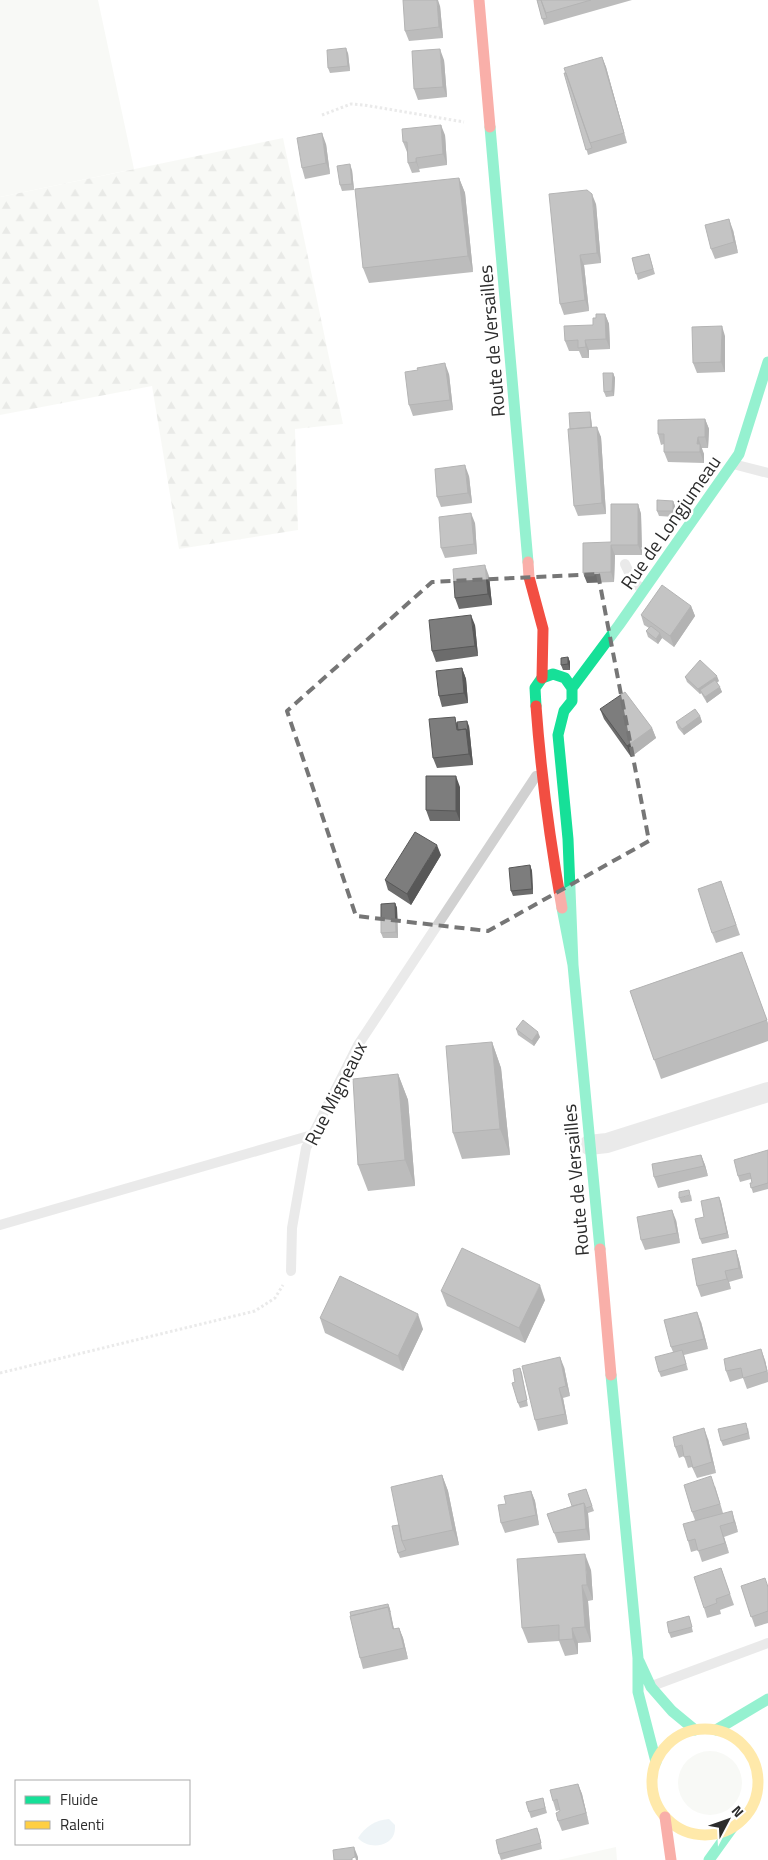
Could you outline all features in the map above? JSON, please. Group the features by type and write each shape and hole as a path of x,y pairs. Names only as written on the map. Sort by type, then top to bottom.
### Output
{"main road":[{"name":"Route de Versailles","path":"479,0 529,577 543,629 542,678"},
{"name":"Rue de Longjumeau","path":"572,688 644,590 739,454 768,362"},
{"path":"553,674 565,678 572,688 572,701 555,712 542,710 534,700 534,688 542,678 553,674"},
{"name":"Route de Versailles","path":"534,700 540,768 550,842 573,964 638,1658 638,1692 656,1762"},
{"path":"555,712 568,838 573,964"},
{"name":"Route de Versailles","path":"638,1658 651,1687 672,1711 695,1730"},
{"path":"716,1730 768,1699"},
{"path":"695,1730 716,1730 732,1737 746,1749 755,1764 758,1778 754,1800 744,1819 732,1828 718,1834 704,1836 689,1833 676,1827 665,1817 655,1800 652,1781 656,1762 665,1747 679,1736 695,1730"},
{"path":"755,1764 764,1751"},
{"path":"665,1817 671,1860"},
{"path":"709,1860 732,1828"}],"street":[{"path":"589,1145 607,1144 768,1092"}],"lane":[{"path":"732,464 768,473"},
{"path":"625,564 634,583 644,590"},
{"name":"Rue Migneaux","path":"291,1271 292,1228 306,1148 358,1045 540,768"},
{"path":"0,1225 312,1136"},
{"path":"651,1687 768,1643"}],"path":[{"path":"322,115 351,104 364,104 455,122 490,124"},
{"path":"0,1373 256,1311 275,1298 291,1271"}],"highlighted area":[{"path":"598,574 649,841 488,931 356,916 287,711 432,582"}],"green space":[{"path":"0,0 98,0 134,169 0,197"},
{"path":"283,138 343,424 295,429 298,530 179,549 152,386 0,415 0,197"},
{"path":"710,1751 722,1754 733,1760 739,1771 742,1783 739,1795 733,1806 722,1812 710,1815 698,1812 687,1806 681,1795 678,1783 681,1771 687,1760 698,1754"},
{"path":"616,1847 617,1860 558,1860"}],"shaded area":[{"path":"389,1819 395,1825 395,1828 394,1834 388,1842 372,1845 362,1842 358,1838 371,1825"}],"building":[{"path":"403,0 437,0 439,27 405,31"},
{"path":"537,0 541,0 547,18 542,19"},
{"path":"541,0 591,0 546,13"},
{"path":"346,48 348,66 328,68 327,50"},
{"path":"440,49 443,87 414,89 412,51"},
{"path":"602,57 624,133 590,143 564,68"},
{"path":"564,73 566,73 592,148 586,150"},
{"path":"441,125 443,154 416,158 416,162 408,163 407,142 403,142 402,129"},
{"path":"322,133 326,163 302,168 297,138"},
{"path":"350,164 352,184 340,185 337,166"},
{"path":"459,178 468,256 363,268 355,189"},
{"path":"587,190 592,194 597,253 580,255 585,300 560,304 549,194"},
{"path":"729,219 734,242 711,249 705,225"},
{"path":"649,254 653,269 636,274 632,258"},
{"path":"596,314 605,314 606,339 585,340 586,347 578,348 578,340 565,341 564,326 593,325 593,318 596,318"},
{"path":"722,326 721,362 693,363 692,327"},
{"path":"445,363 450,400 409,405 405,372"},
{"path":"603,373 613,373 612,391 604,392"},
{"path":"590,412 591,427 570,429 569,413"},
{"path":"705,419 705,437 698,437 697,444 700,444 700,452 664,452 664,434 658,434 658,420"},
{"path":"597,427 602,503 574,506 568,429"},
{"path":"465,465 468,493 437,497 435,469"},
{"path":"657,500 673,501 673,511 657,511"},
{"path":"611,504 638,504 638,545 611,545 611,572 583,573 583,543 611,542"},
{"path":"471,513 474,544 441,548 439,517"},
{"path":"485,565 488,594 455,598 453,569"},
{"path":"662,585 691,606 670,636 641,615"},
{"path":"471,615 475,646 432,651 429,620"},
{"path":"651,626 660,633 656,639 646,631"},
{"path":"568,657 568,664 561,665 561,658"},
{"path":"700,660 717,676 698,689 685,677"},
{"path":"462,668 464,693 439,696 436,671"},
{"path":"715,680 720,687 705,697 700,690"},
{"path":"625,692 652,728 627,746 600,709"},
{"path":"695,709 700,716 682,729 676,722"},
{"path":"455,717 457,730 466,729 469,754 433,758 429,719"},
{"path":"467,721 468,734 466,729 458,730 457,722"},
{"path":"426,776 456,776 456,811 426,810"},
{"path":"415,832 437,845 407,894 385,880"},
{"path":"530,865 532,889 511,891 509,868"},
{"path":"721,881 736,925 712,933 698,889"},
{"path":"395,903 396,932 381,933 381,904"},
{"path":"742,952 767,1020 654,1060 630,991"},
{"path":"523,1020 538,1032 532,1041 516,1029"},
{"path":"492,1042 500,1129 453,1133 446,1046"},
{"path":"398,1074 405,1160 358,1165 353,1079"},
{"path":"768,1150 768,1183 751,1188 750,1173 738,1176 734,1160"},
{"path":"701,1155 704,1166 654,1177 652,1164"},
{"path":"689,1190 690,1195 679,1198 679,1192"},
{"path":"719,1197 727,1233 700,1239 695,1219 704,1217 701,1201"},
{"path":"672,1210 677,1233 641,1240 637,1217"},
{"path":"462,1248 540,1285 519,1328 441,1291"},
{"path":"736,1250 739,1268 725,1271 727,1279 697,1286 692,1259"},
{"path":"340,1276 418,1314 398,1356 320,1318"},
{"path":"697,1312 704,1339 671,1347 664,1320"},
{"path":"761,1349 767,1371 743,1378 741,1368 726,1371 724,1359"},
{"path":"682,1350 686,1364 659,1372 655,1357"},
{"path":"560,1357 566,1386 559,1388 565,1414 535,1420 522,1366"},
{"path":"520,1368 527,1400 518,1403 512,1383 515,1382 513,1370"},
{"path":"746,1423 748,1433 721,1441 718,1429"},
{"path":"704,1428 712,1462 693,1468 690,1456 684,1457 682,1445 675,1447 673,1437"},
{"path":"442,1475 453,1530 402,1541 391,1487"},
{"path":"711,1476 720,1504 692,1512 684,1485"},
{"path":"586,1489 592,1506 586,1508 584,1503 572,1506 568,1494"},
{"path":"531,1491 536,1515 501,1523 498,1505 506,1504 504,1496"},
{"path":"584,1503 586,1529 554,1533 547,1514"},
{"path":"732,1511 734,1522 720,1526 725,1543 698,1551 695,1539 688,1541 683,1524"},
{"path":"399,1525 406,1550 398,1553 392,1526"},
{"path":"585,1554 587,1585 582,1585 585,1627 572,1628 573,1639 559,1640 559,1625 522,1628 517,1559"},
{"path":"721,1568 730,1594 716,1599 717,1603 704,1608 694,1577"},
{"path":"765,1578 768,1587 768,1611 751,1617 741,1586"},
{"path":"388,1604 390,1612 388,1607 351,1616 350,1612"},
{"path":"388,1607 393,1629 399,1628 404,1648 360,1658 350,1616"},
{"path":"689,1616 692,1627 669,1633 667,1622"},
{"path":"578,1784 586,1813 558,1821 556,1813 560,1811 557,1799 553,1801 550,1790"},
{"path":"543,1798 545,1808 529,1812 526,1802"},
{"path":"537,1828 541,1843 499,1854 496,1840"},
{"path":"354,1847 355,1857 352,1860 334,1860 333,1850"}],"traffic: fast":[{"path":"490,127 528,562"},
{"path":"572,688 619,625 739,454 768,362"},
{"path":"536,706 535,688 542,678 553,674 565,678 572,688 572,701 564,711 558,735 568,839 573,965"},
{"path":"562,908 573,965 600,1249"},
{"path":"611,1375 638,1658 638,1692 656,1762"},
{"path":"639,1661 651,1687 672,1711 695,1730"},
{"path":"716,1730 768,1699"},
{"path":"709,1860 732,1828"}],"traffic: slow":[{"path":"705,1729 725,1733 742,1745 754,1762 758,1782 754,1802 742,1819 725,1831 705,1835 685,1831 668,1819 656,1802 652,1782 656,1762 668,1745 685,1733 705,1729"}],"traffic: jam":[{"path":"479,0 490,127"},
{"path":"528,562 529,577 543,629 542,678"},
{"path":"536,706 546,808 562,908"},
{"path":"600,1249 611,1375"},
{"path":"665,1817 671,1860"}]}
